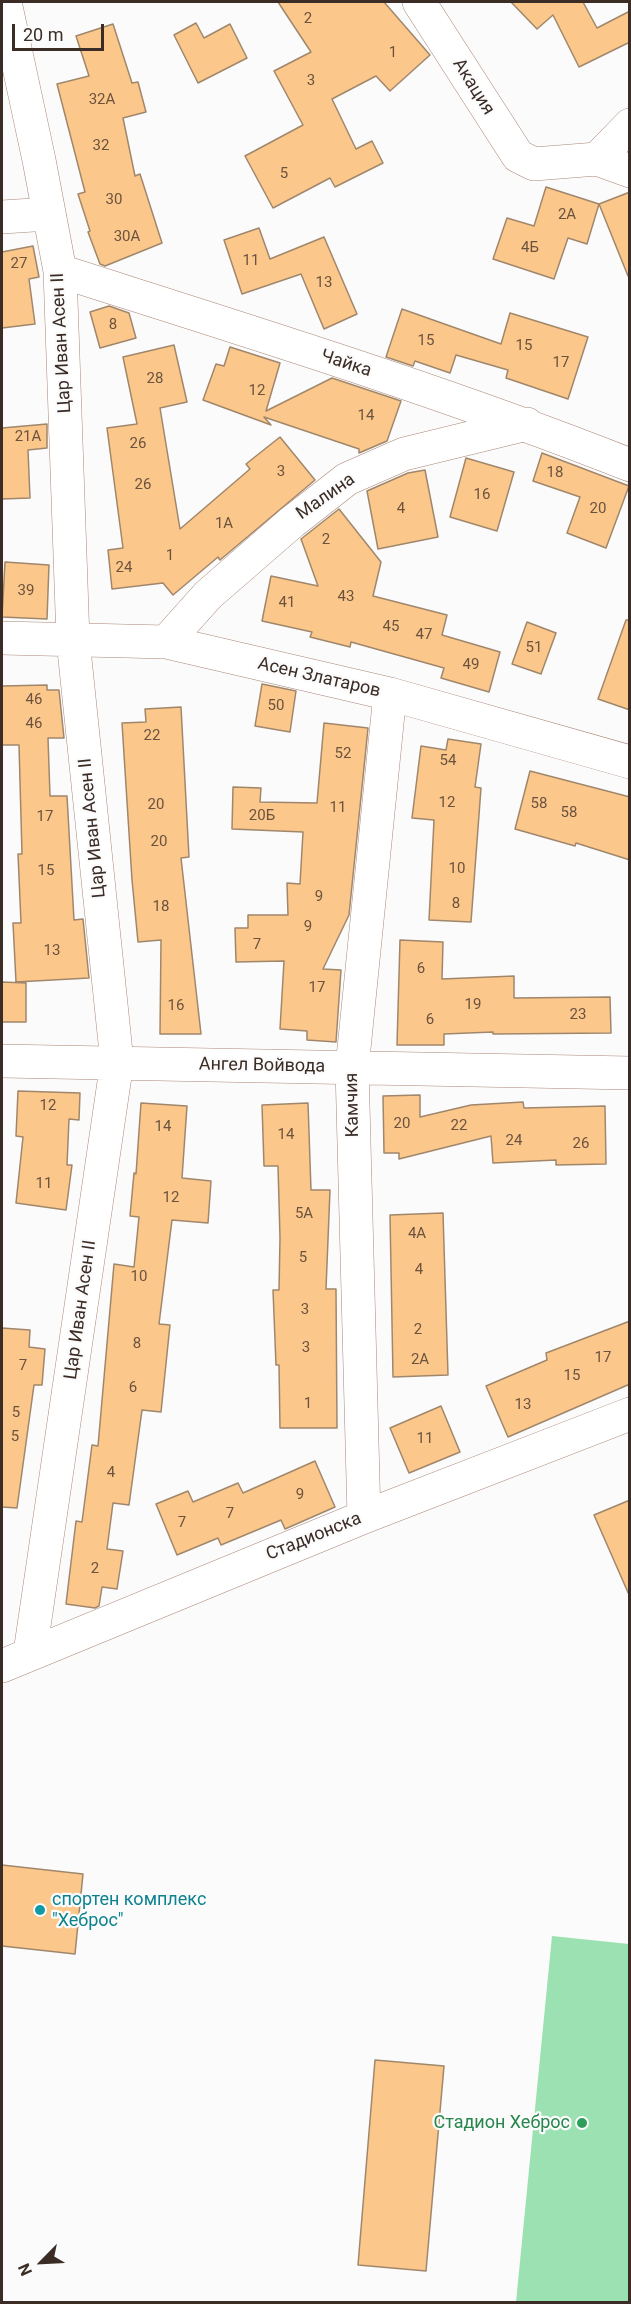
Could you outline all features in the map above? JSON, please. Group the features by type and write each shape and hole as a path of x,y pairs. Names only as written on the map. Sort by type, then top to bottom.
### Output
{"street":[{"name":"Цар Иван Асен II","path":"5,2 60,272 73,640 117,1062 16,1659"},
{"name":"Акация","path":"418,2 518,156 534,164 597,159"},
{"path":"630,125 597,159 630,171"},
{"path":"2,217 49,214"},
{"name":"Чайка","path":"60,272 527,424 630,465"},
{"name":"Малина","path":"166,642 217,587 292,522 347,479 404,454 527,424"},
{"name":"Асен Златаров","path":"2,638 166,642 390,694 630,762"},
{"name":"Камчия","path":"364,1517 352,1068 390,694"},
{"name":"Ангел Войвода","path":"2,1061 630,1073"},
{"name":"Стадионска","path":"16,1659 364,1517 630,1414"}],"green space":[{"name":"Стадион Хеброс","path":"552,1936 629,1944 629,2302 516,2302"}],"building":[{"path":"278,2 384,2 430,55 390,91 376,76 332,99 356,149 372,141 383,163 335,187 330,178 273,208 245,156 303,125 274,71 311,52"},
{"path":"511,2 583,2 597,28 630,11 630,42 579,67 553,15 537,29"},
{"path":"196,23 204,38 230,24 247,58 198,83 174,35"},
{"path":"113,24 132,83 138,82 146,112 123,118 135,176 140,174 162,243 105,266 100,264 88,232 90,231 78,194 85,192 57,84 89,76 76,36"},
{"path":"546,187 599,204 587,244 568,238 554,279 493,259 507,218 534,226"},
{"path":"630,192 630,276 628,276 599,204"},
{"path":"259,228 270,259 324,237 357,314 324,329 301,274 242,294 224,240"},
{"path":"33,246 39,277 29,279 35,324 2,328 2,252"},
{"path":"109,306 129,313 136,338 100,348 90,312"},
{"path":"402,309 501,344 510,313 588,337 568,399 506,378 508,370 456,355 450,373 415,361 413,366 386,357"},
{"path":"174,345 187,402 160,408 180,529 250,469 246,464 280,437 315,480 220,560 218,557 173,595 163,583 112,589 108,550 123,548 107,428 137,424 123,357"},
{"path":"230,347 280,363 266,411 332,378 401,401 387,441 359,453 359,449 264,417 271,425 203,400 216,364 224,366"},
{"path":"47,424 47,448 28,450 30,498 2,499 2,428"},
{"path":"542,453 629,486 606,548 567,533 580,497 533,481"},
{"path":"466,458 514,472 497,531 450,517"},
{"path":"425,470 438,537 378,549 367,491 408,473"},
{"path":"339,509 381,562 373,596 447,615 442,635 500,652 489,692 441,678 444,668 351,642 350,647 310,637 312,632 262,621 271,576 318,586 301,539"},
{"path":"5,562 49,565 47,619 2,617"},
{"path":"626,620 630,620 630,710 598,699"},
{"path":"527,622 556,633 541,674 512,664"},
{"path":"262,684 296,691 290,732 255,726"},
{"path":"47,685 47,690 59,690 64,738 48,738 50,796 67,796 74,920 83,919 89,978 16,982 13,923 21,923 18,854 22,854 19,745 2,745 2,686"},
{"path":"181,707 189,857 181,858 201,1034 160,1034 161,940 138,942 122,723 146,722 145,709"},
{"path":"324,723 368,728 349,915 323,969 341,970 336,1042 307,1040 307,1031 280,1029 284,961 236,962 235,928 248,928 248,915 288,915 287,883 300,884 303,832 232,829 233,787 261,788 260,802 317,803"},
{"path":"448,739 481,744 475,787 481,788 471,922 429,920 434,820 412,818 421,746 446,750"},
{"path":"530,771 630,797 630,860 576,843 575,846 515,829"},
{"path":"400,940 443,942 442,979 514,976 514,998 610,997 611,1033 444,1034 444,1045 397,1045"},
{"path":"2,982 26,983 26,1022 2,1022"},
{"path":"18,1091 80,1093 79,1120 69,1119 67,1165 72,1165 66,1210 16,1203 23,1137 16,1136"},
{"path":"420,1095 420,1117 471,1105 523,1102 524,1108 605,1106 606,1164 556,1165 556,1160 493,1163 491,1136 399,1159 399,1153 384,1153 383,1096"},
{"path":"141,1103 187,1106 182,1178 211,1181 208,1223 172,1220 159,1324 170,1325 161,1412 142,1410 129,1505 113,1503 107,1549 123,1551 117,1589 102,1587 99,1606 95,1608 66,1604 76,1521 82,1522 92,1445 98,1446 114,1264 134,1267 139,1217 130,1216 134,1173 136,1174"},
{"path":"308,1103 311,1190 330,1190 326,1289 336,1289 337,1428 280,1428 279,1365 276,1365 273,1290 279,1290 278,1166 264,1166 262,1105"},
{"path":"443,1213 448,1375 393,1377 390,1215"},
{"path":"630,1321 630,1384 508,1437 486,1386 547,1360 546,1353"},
{"path":"2,1328 30,1330 29,1347 45,1349 42,1385 34,1385 17,1508 2,1507"},
{"path":"441,1406 460,1452 409,1473 390,1428"},
{"path":"315,1461 335,1507 285,1529 281,1520 221,1545 218,1538 177,1555 156,1504 188,1491 193,1502 238,1483 243,1493"},
{"path":"630,1500 630,1597 594,1515"},
{"name":"спортен комплекс \"Хеброс\"","path":"2,1865 83,1874 75,1954 2,1946"},
{"path":"375,2060 444,2066 426,2271 358,2265"}],"place":[{"name":"спортен комплекс \"Хеброс\"","path":"40,1910"},
{"name":"Стадион Хеброс","path":"582,2123"}]}
